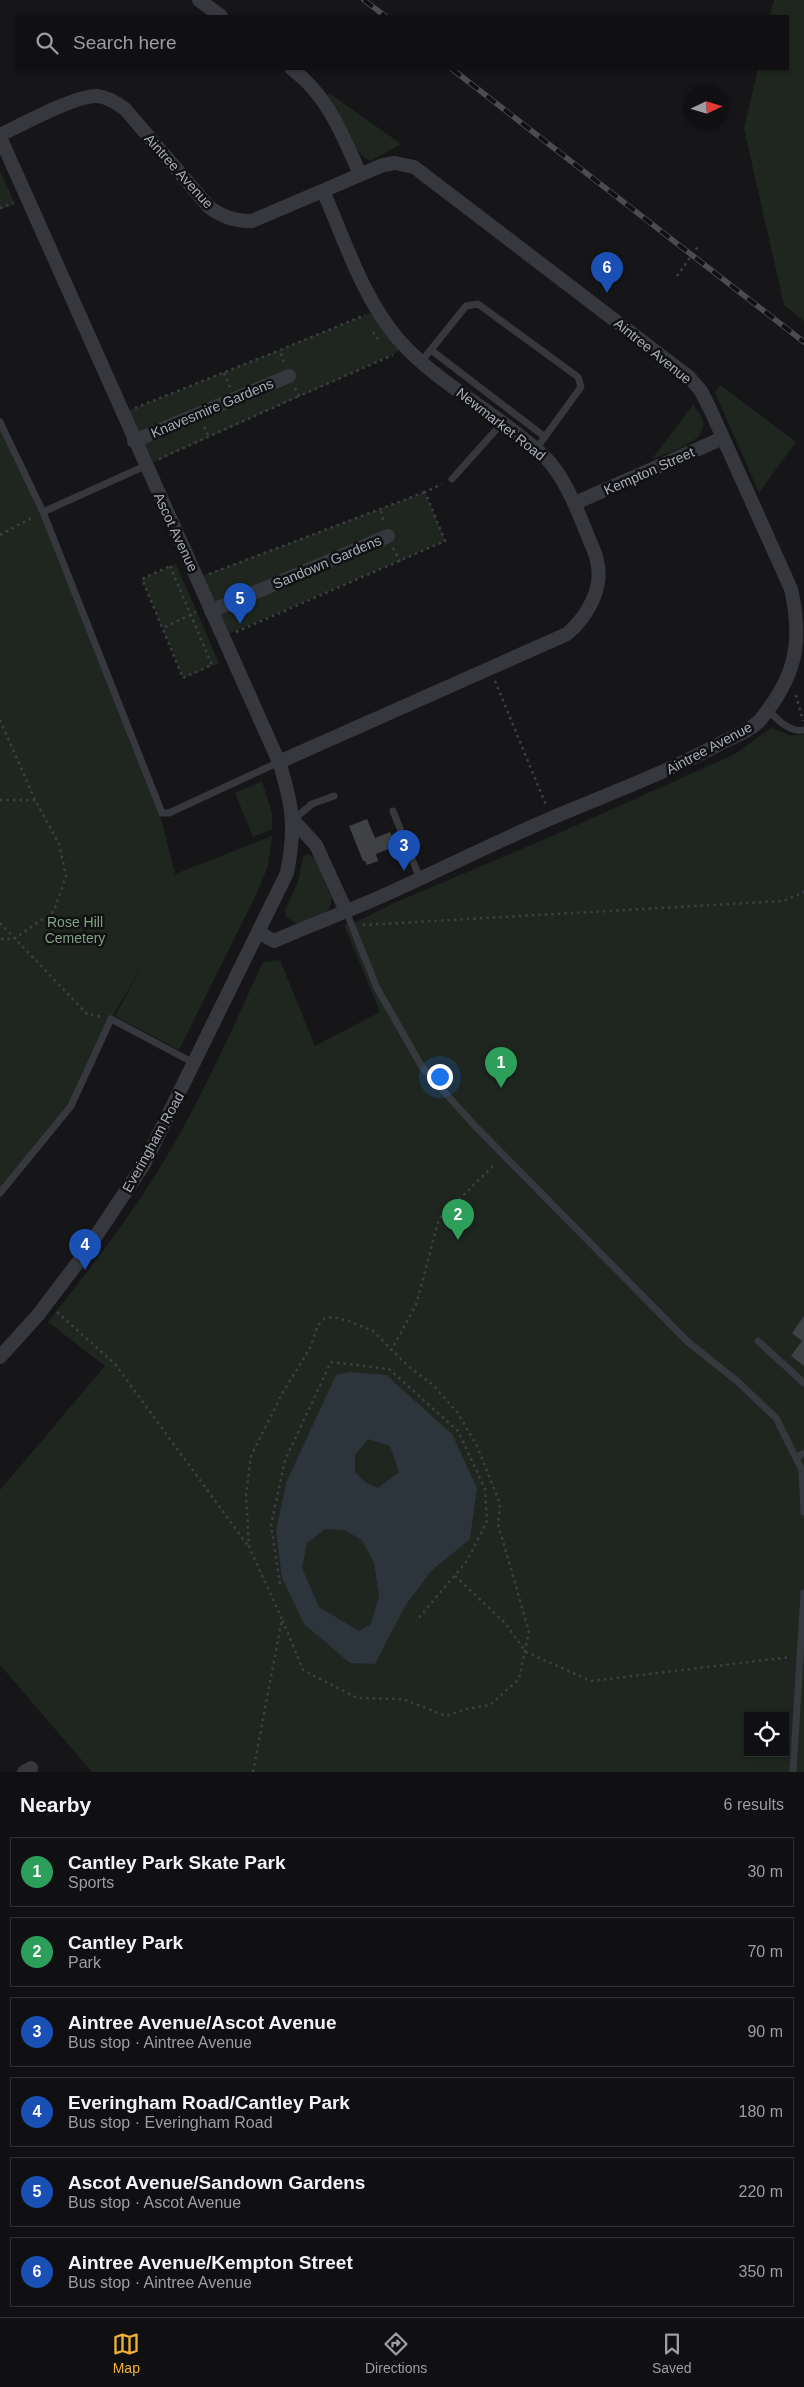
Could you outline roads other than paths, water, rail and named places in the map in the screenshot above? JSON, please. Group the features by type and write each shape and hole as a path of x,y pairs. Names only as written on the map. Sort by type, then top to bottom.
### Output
{"street":[{"path":"199,0 220,15"},
{"path":"293,70 306,80 333,115 360,174"},
{"name":"Aintree Avenue","path":"0,136 78,100 96,96 116,102 125,109 209,207 221,216 235,221 252,221 383,164 395,163 414,167 689,377 701,391 800,609 796,656 790,674 760,720 749,728 686,762 552,818 420,879 274,941 258,932"},
{"name":"Ascot Avenue","path":"0,136 123,412 145,466 279,762 291,798 293,820 291,852 287,873 258,932"},
{"name":"Newmarket Road","path":"279,762 490,670 567,634 586,614 596,589 598,561 575,503 552,465 503,422 421,362 388,327 369,296 323,191"},
{"name":"Knavesmire Gardens","path":"134,441 289,376"},
{"name":"Kempton Street","path":"575,503 723,438"},
{"name":"Sandown Gardens","path":"210,608 388,536"},
{"path":"293,820 316,845 346,911"},
{"name":"Everingham Road","path":"0,1357 46,1305 82,1256 144,1164 258,932"}],"lane":[{"path":"421,362 466,306 478,304 578,377 581,387 536,449"},
{"path":"431,350 545,437"},
{"path":"0,422 43,512 162,813 168,813 279,762"},
{"path":"452,479 503,422"},
{"path":"43,512 145,466"},
{"path":"767,709 780,722 799,731 804,730"},
{"path":"293,820 312,804 334,796"},
{"path":"393,810 420,879"},
{"path":"346,911 377,988 422,1067 474,1125 688,1342 737,1381 776,1418 802,1470 804,1512"},
{"path":"0,1193 71,1106 110,1019 194,1064"},
{"path":"758,1341 804,1383"},
{"path":"796,1458 804,1453"},
{"path":"793,1772 804,1593"}],"railway":[{"path":"364,0 384,15"},
{"path":"453,70 804,342"}],"place":[{"name":"Aintree Avenue/Kempton Street","path":"607,293"},
{"name":"Ascot Avenue/Sandown Gardens","path":"240,624"},
{"name":"Aintree Avenue/Ascot Avenue","path":"404,871"},
{"name":"Cantley Park Skate Park","path":"501,1088"},
{"name":"Cantley Park","path":"458,1240"},
{"name":"Everingham Road/Cantley Park","path":"85,1270"}],"park label":[{"name":"Rose Hill Cemetery","path":"75,930"}]}
